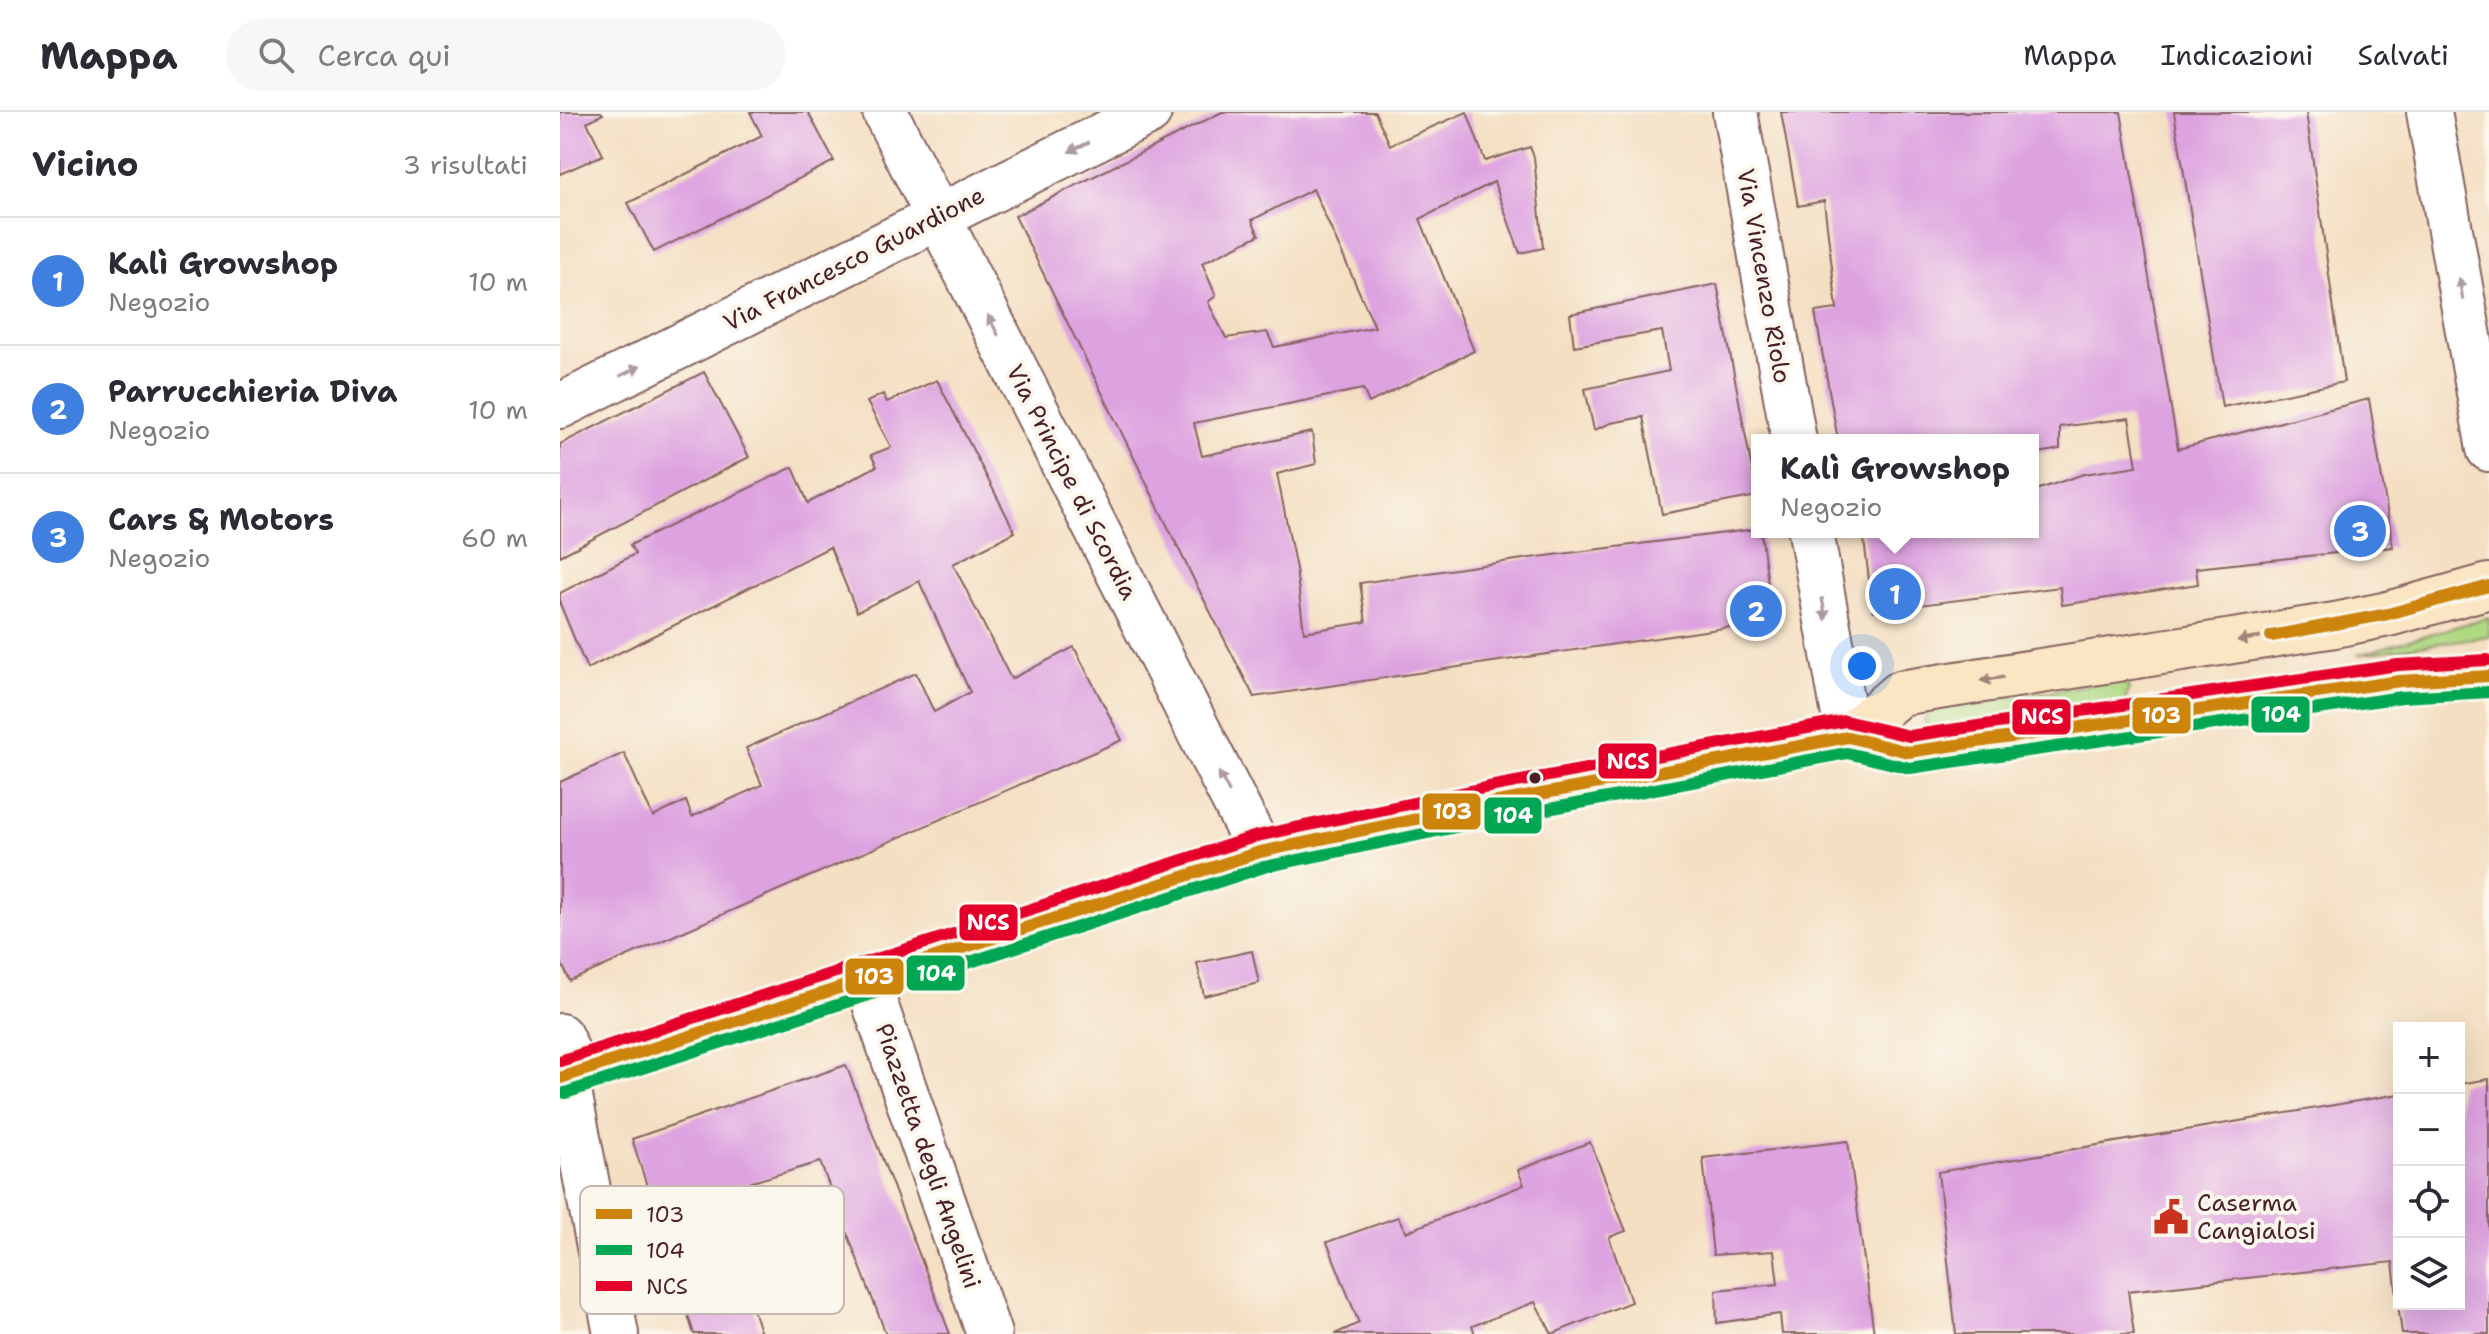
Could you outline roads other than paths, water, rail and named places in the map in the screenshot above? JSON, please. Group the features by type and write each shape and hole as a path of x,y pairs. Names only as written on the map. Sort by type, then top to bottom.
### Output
{"street":[{"name":"Via Principe di Scordia","path":"885,112 1260,852"},
{"name":"Via Francesco Guardione","path":"560,406 1149,112"},
{"name":"Via Vincenzo Riolo","path":"1735,112 1793,434"},
{"path":"2429,112 2489,449"},
{"path":"1812,538 1848,737"},
{"path":"1848,737 1900,693 2322,628 2388,614 2489,586"},
{"path":"588,1186 566,1066 866,978 1260,852 1477,806 1848,737 1908,752 2400,681 2489,676"},
{"name":"Piazzetta degli Angelini","path":"866,978 989,1334"},
{"path":"612,1314 616,1334"}],"place":[{"name":"Cars & Motors","path":"2360,531"},
{"name":"Kalì Growshop","path":"1895,594"},
{"name":"Parrucchieria Diva","path":"1756,611"},
{"name":"Caserma Cangialosi","path":"2171,1217"}]}
